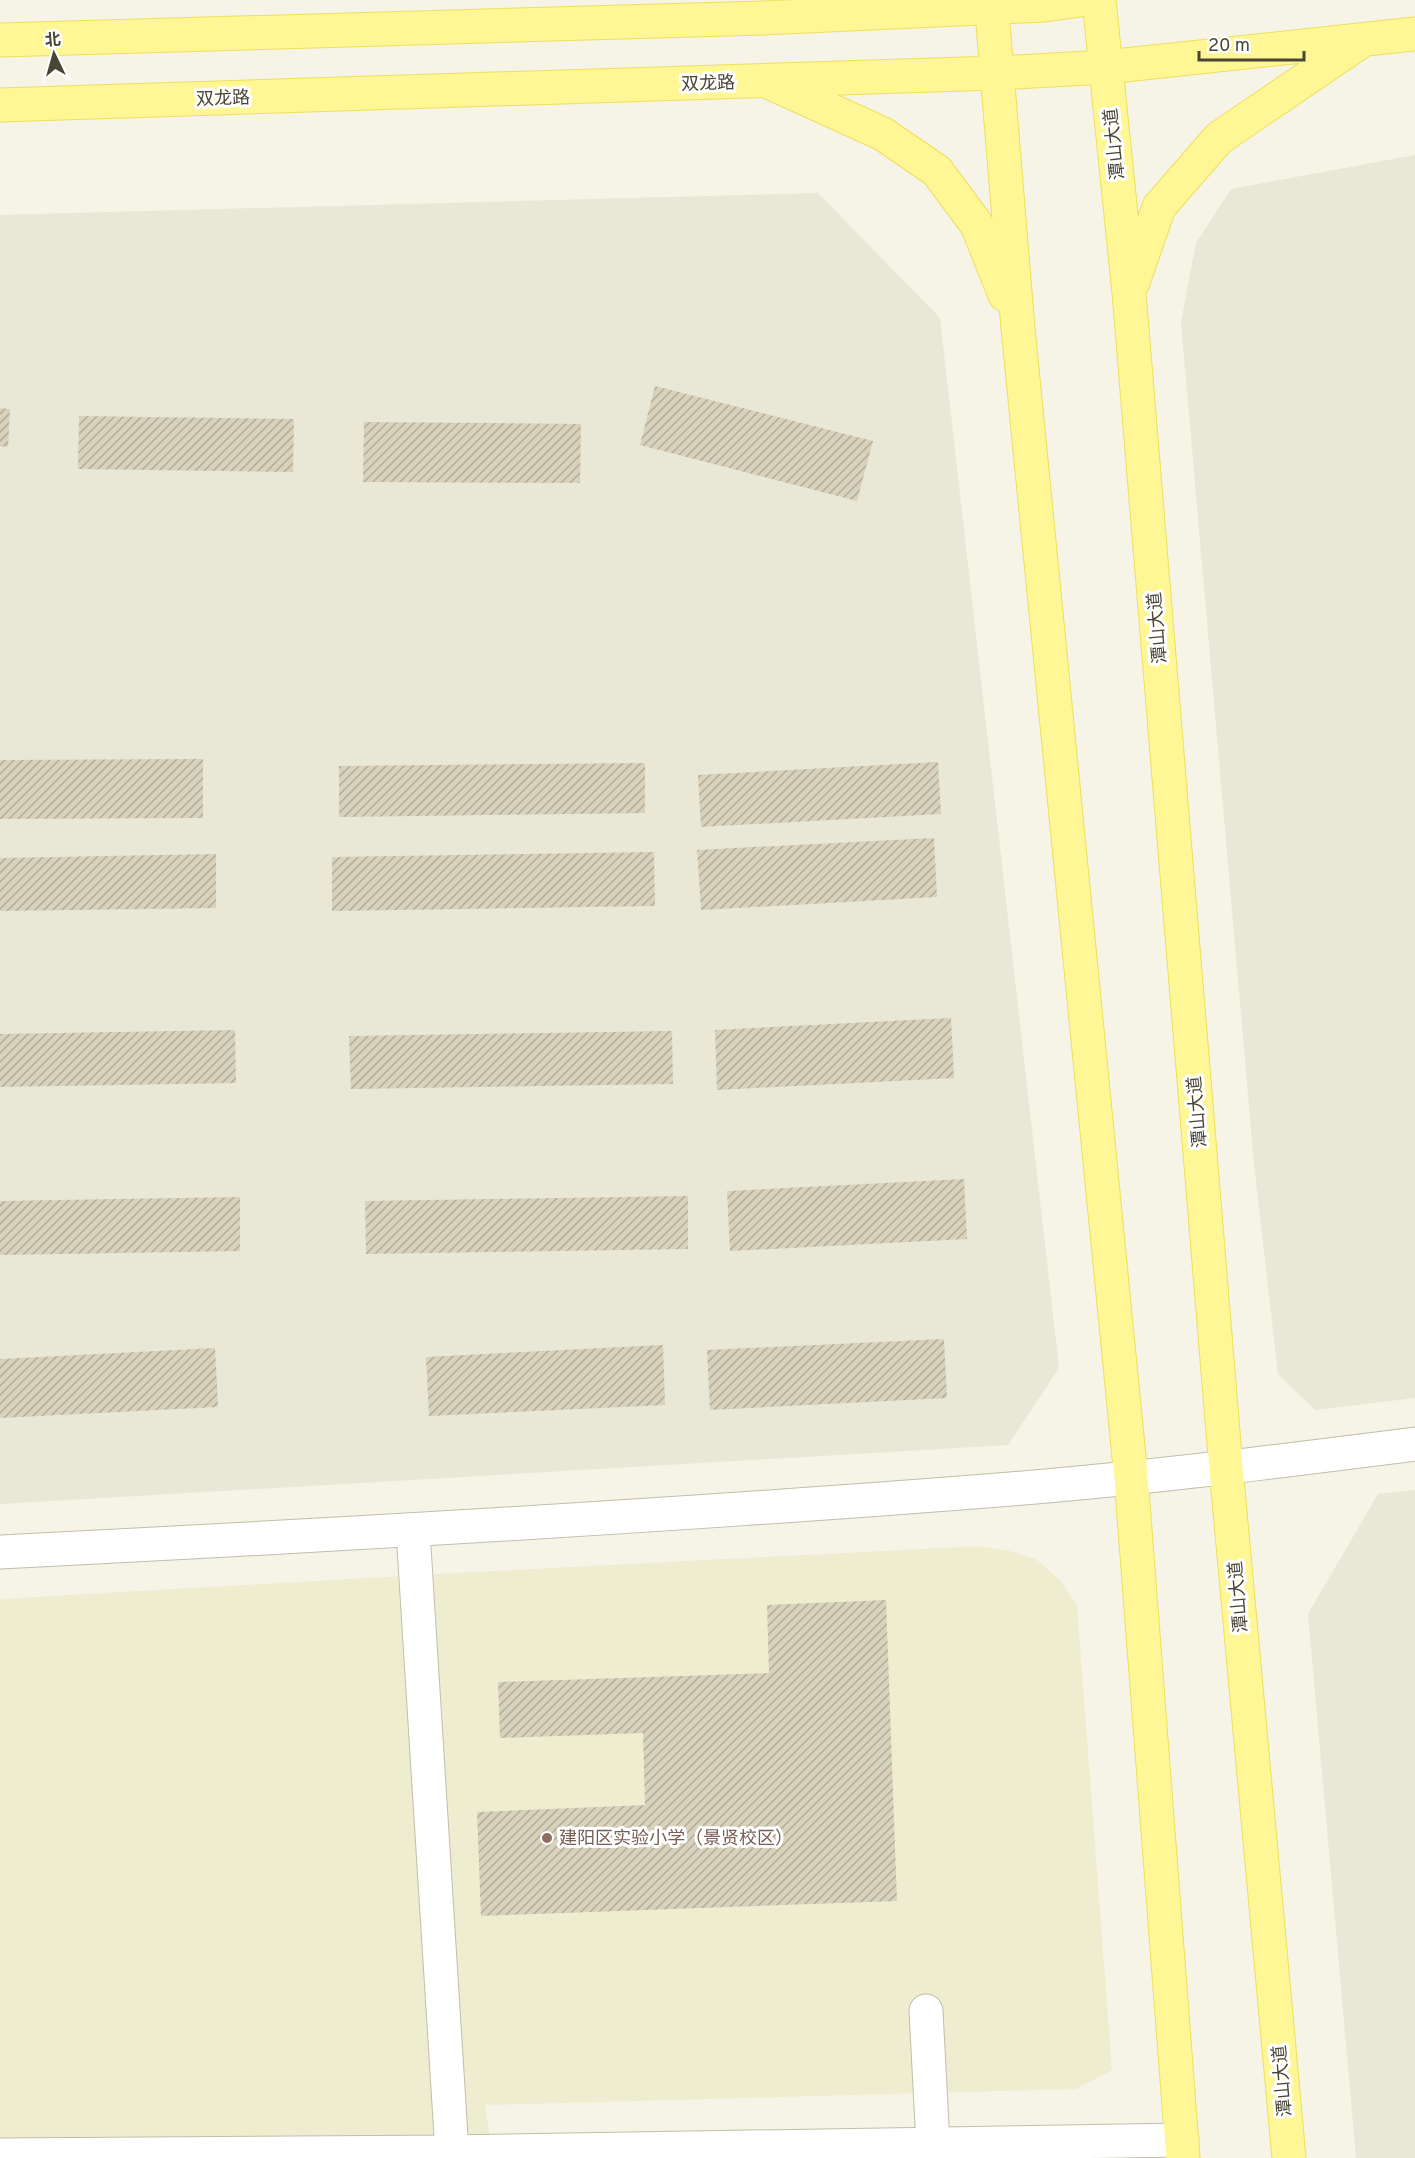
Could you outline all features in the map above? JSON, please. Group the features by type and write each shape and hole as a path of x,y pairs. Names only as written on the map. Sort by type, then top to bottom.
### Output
{"main road":[{"path":"763,18 805,0"},
{"path":"0,40 763,18 991,3 1044,5 1080,0"},
{"name":"潭山大道","path":"1099,0 1129,292 1226,1468 1289,2158"},
{"path":"991,3 1018,328 1131,1477 1182,2149"},
{"name":"双龙路","path":"0,105 996,73 1106,67 1415,34"},
{"path":"1129,292 1159,207 1219,138 1362,40"},
{"path":"769,82 883,134 937,171 977,225 1018,328"}],"street":[{"path":"0,1552 413,1531 1013,1489 1226,1468 1415,1444"},
{"path":"413,1531 452,2152"},
{"path":"926,2012 933,2144"},
{"path":"0,2155 452,2152 933,2144 1182,2149"}],"shaded area":[{"path":"1415,155 1415,1398 1315,1410 1278,1374 1254,1164 1181,322 1196,243 1231,189"},
{"path":"818,193 940,318 1059,1368 1008,1445 0,1504 0,215"},
{"path":"1415,1490 1415,2158 1356,2158 1308,1614 1378,1494"},
{"name":"建阳区实验小学（景贤校区）","path":"979,1546 1010,1551 1037,1560 1060,1580 1077,1606 1112,2070 1076,2089 485,2105 492,2151 0,2158 0,1599"}],"building":[{"path":"655,386 873,441 857,501 640,445"},
{"path":"0,408 10,409 8,447 0,446"},
{"path":"79,416 294,419 293,472 78,469"},
{"path":"364,422 581,424 580,483 363,482"},
{"path":"203,759 203,818 0,819 0,760"},
{"path":"938,762 941,814 701,827 698,775"},
{"path":"645,763 645,813 339,817 339,766"},
{"path":"934,838 937,897 701,910 697,850"},
{"path":"654,852 655,906 332,911 332,857"},
{"path":"216,854 216,908 0,911 0,858"},
{"path":"951,1018 954,1078 717,1090 715,1030"},
{"path":"235,1030 236,1083 0,1087 0,1034"},
{"path":"672,1031 673,1084 351,1089 349,1036"},
{"path":"964,1179 967,1239 730,1251 727,1191"},
{"path":"688,1196 688,1249 366,1254 365,1201"},
{"path":"240,1197 240,1251 0,1255 0,1201"},
{"path":"944,1339 947,1398 710,1410 707,1350"},
{"path":"663,1345 665,1405 429,1416 426,1357"},
{"path":"215,1348 218,1407 0,1418 0,1359"},
{"path":"886,1600 897,1901 481,1916 477,1812 645,1805 643,1733 500,1738 498,1682 769,1673 767,1605"}],"place":[{"name":"建阳区实验小学（景贤校区）","path":"547,1838"}]}
